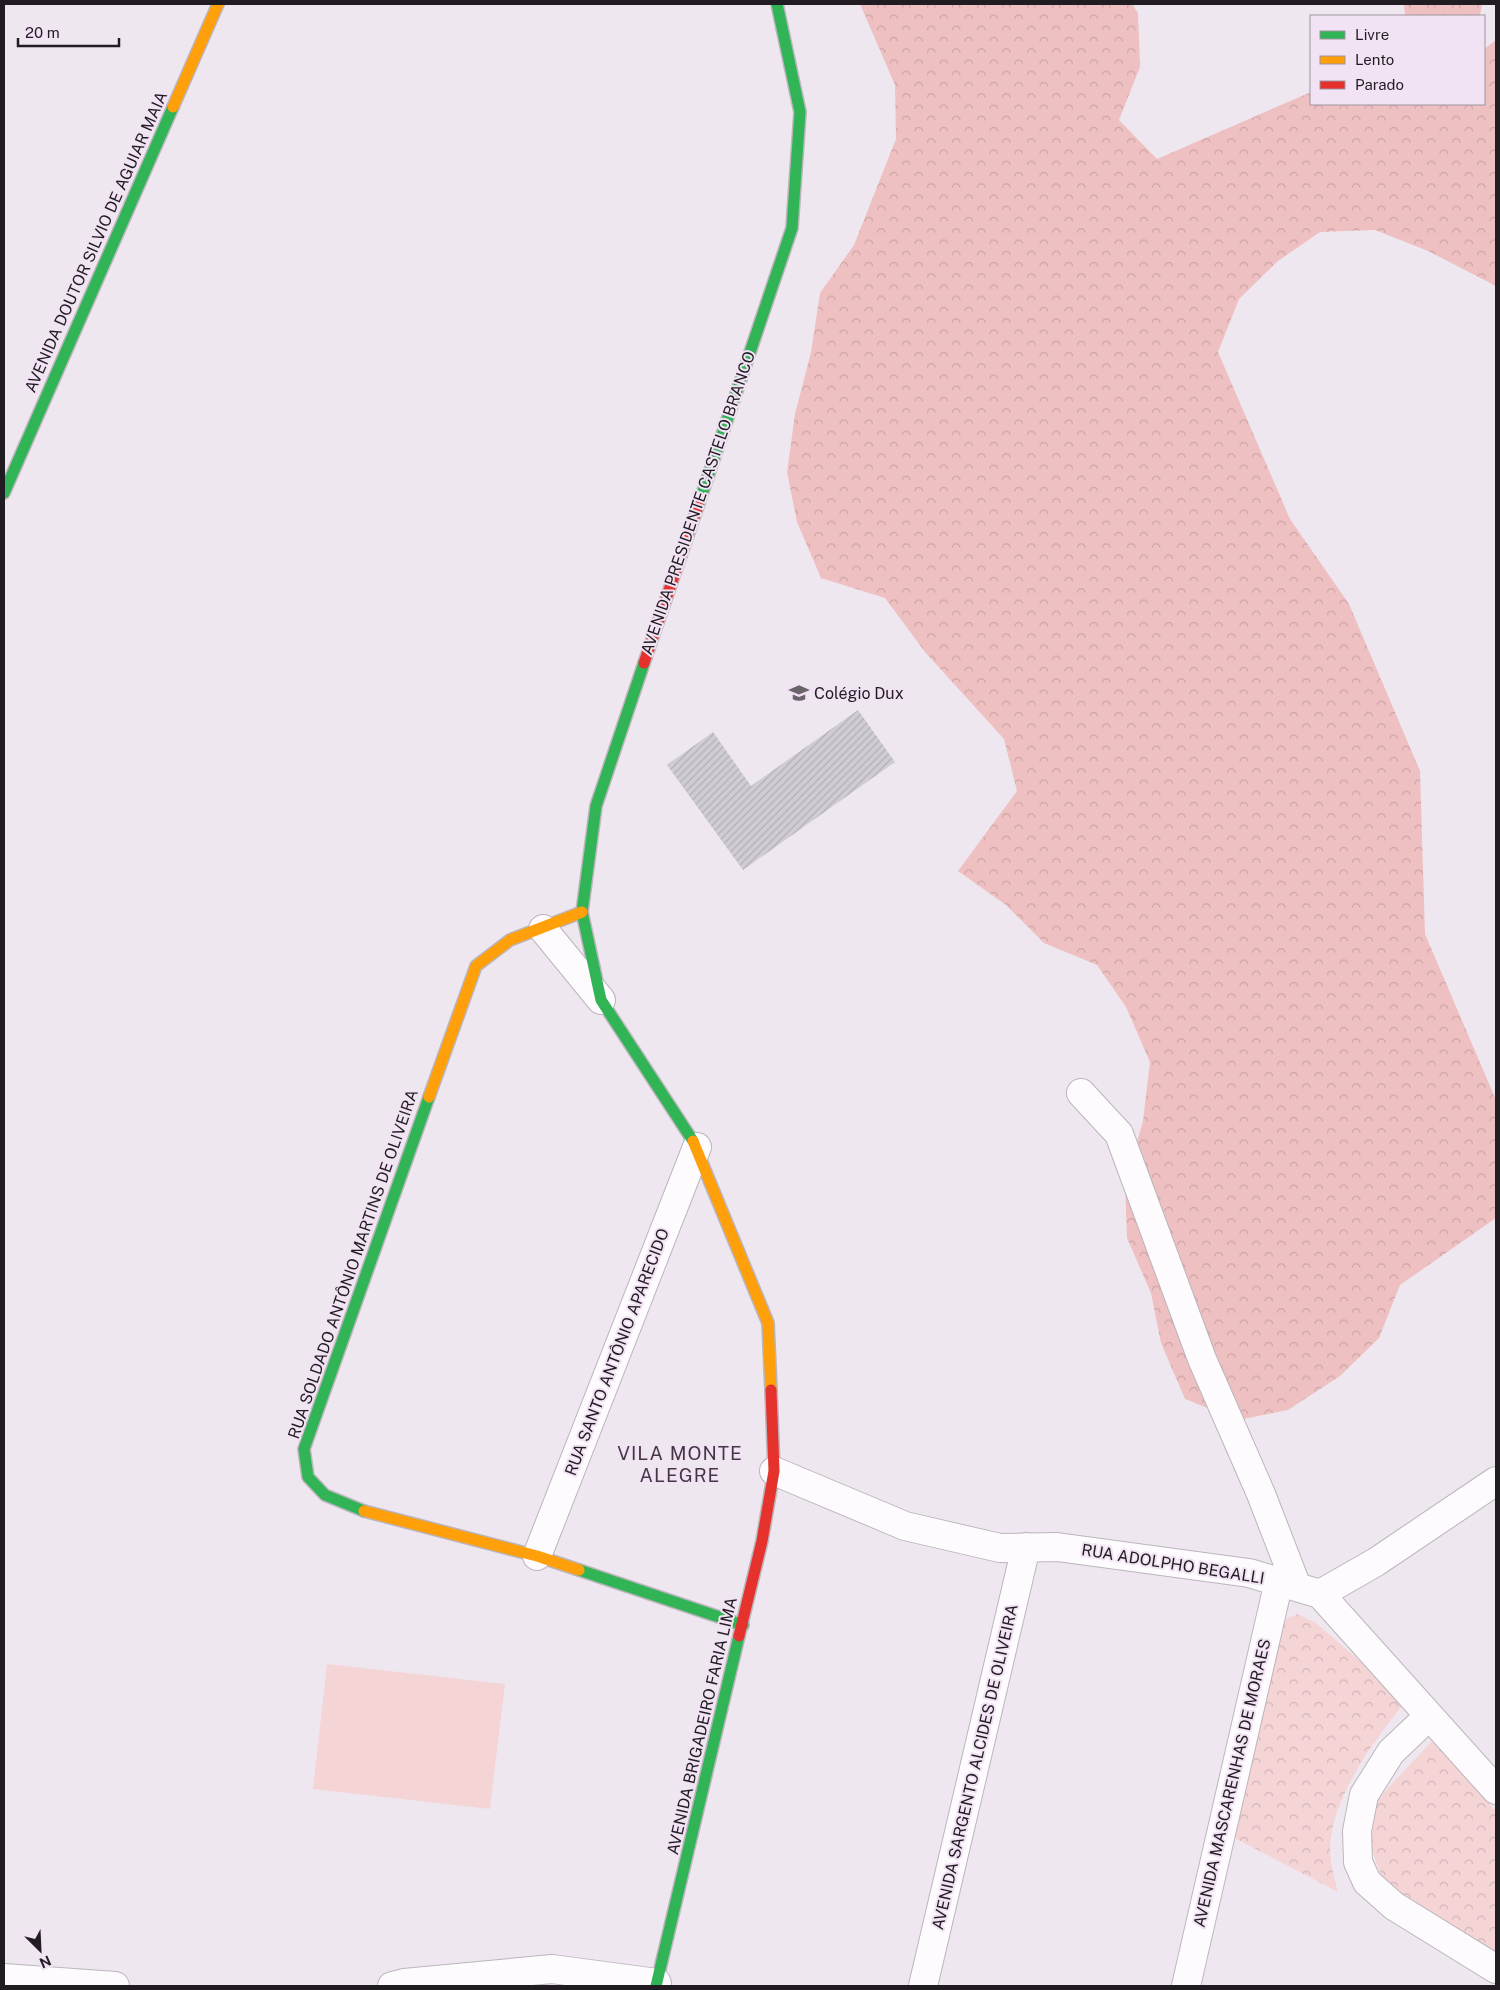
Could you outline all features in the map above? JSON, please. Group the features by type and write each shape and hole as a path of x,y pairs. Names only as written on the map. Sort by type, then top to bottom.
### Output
{"street":[{"name":"AVENIDA DOUTOR SILVIO DE AGUIAR MAIA","path":"4,493 218,4"},
{"name":"AVENIDA PRESIDENTE CASTELO BRANCO","path":"601,1000 582,912 596,806 792,228 800,112 777,4"},
{"name":"RUA SOLDADO ANTÔNIO MARTINS DE OLIVEIRA","path":"582,912 543,929 510,940 476,966 304,1449 308,1476 325,1495 371,1514 537,1556 743,1625"},
{"name":"AVENIDA PRESIDENTE CASTELO BRANCO","path":"543,929 601,1000 697,1147 768,1323 774,1471"},
{"path":"1081,1093 1119,1134 1202,1359 1261,1494 1298,1587 1429,1716 1496,1790"},
{"name":"RUA SANTO ANTÔNIO APARECIDO","path":"537,1556 697,1147"},
{"name":"RUA ADOLPHO BEGALLI","path":"774,1471 906,1526 1000,1548 1057,1547 1249,1573 1298,1587"},
{"name":"AVENIDA BRIGADEIRO FARIA LIMA","path":"657,1985 743,1625 762,1541 774,1471"},
{"path":"1298,1587 1392,1552 1496,1481"},
{"name":"AVENIDA SARGENTO ALCIDES DE OLIVEIRA","path":"923,1986 1026,1547"},
{"name":"AVENIDA MASCARENHAS DE MORAES","path":"1186,1986 1298,1587"},
{"path":"1429,1716 1391,1752 1364,1795 1357,1831 1358,1862 1367,1882 1394,1906 1496,1969"},
{"path":"392,1986 404,1983 552,1969 657,1985"},
{"path":"4,1978 115,1986"}],"green space":[{"path":"860,4 1132,4 1138,13 1140,67 1119,120 1157,159 1310,92 1310,105 1485,105 1485,48 1496,40 1496,286 1428,251 1375,230 1320,232 1278,261 1239,299 1218,352 1290,519 1349,604 1420,771 1425,934 1496,1100 1496,1218 1400,1285 1379,1338 1340,1376 1288,1410 1238,1420 1185,1399 1161,1343 1151,1293 1127,1238 1125,1183 1143,1121 1150,1062 1126,1007 1097,965 1044,943 1006,905 958,871 1017,791 1004,739 925,652 885,598 821,578 797,522 787,472 795,414 811,352 820,293 854,245 896,139 895,85"},
{"path":"1404,4 1482,4 1480,15 1405,15"},
{"path":"1298,1614 1316,1623 1406,1701 1369,1750 1347,1788 1339,1807 1330,1846 1331,1864 1338,1892 1229,1835 1274,1636 1286,1619"},
{"path":"327,1664 505,1684 490,1809 313,1789"},
{"path":"1432,1741 1496,1811 1496,1956 1439,1920 1383,1880 1369,1843 1374,1803"}],"building":[{"path":"858,710 895,762 743,870 667,765 713,732 751,786"}],"traffic: fast":[{"path":"698,506 792,228 800,112 777,4"},
{"path":"4,493 173,107"},
{"path":"644,663 596,806 582,912 601,1000 693,1141"},
{"path":"364,1511 325,1495 308,1477 304,1449 429,1097"},
{"path":"579,1570 743,1625"},
{"path":"656,1986 739,1636"}],"traffic: slow":[{"path":"173,107 218,4"},
{"path":"429,1097 476,966 510,940 582,912"},
{"path":"693,1141 768,1323 771,1390"},
{"path":"364,1511 537,1556 579,1570"}],"traffic: jam":[{"path":"644,663 698,506"},
{"path":"739,1636 762,1541 774,1471 771,1390"}],"place":[{"name":"Colégio Dux","path":"799,693"}],"district":[{"name":"VILA MONTE ALEGRE","path":"680,1464"}]}
